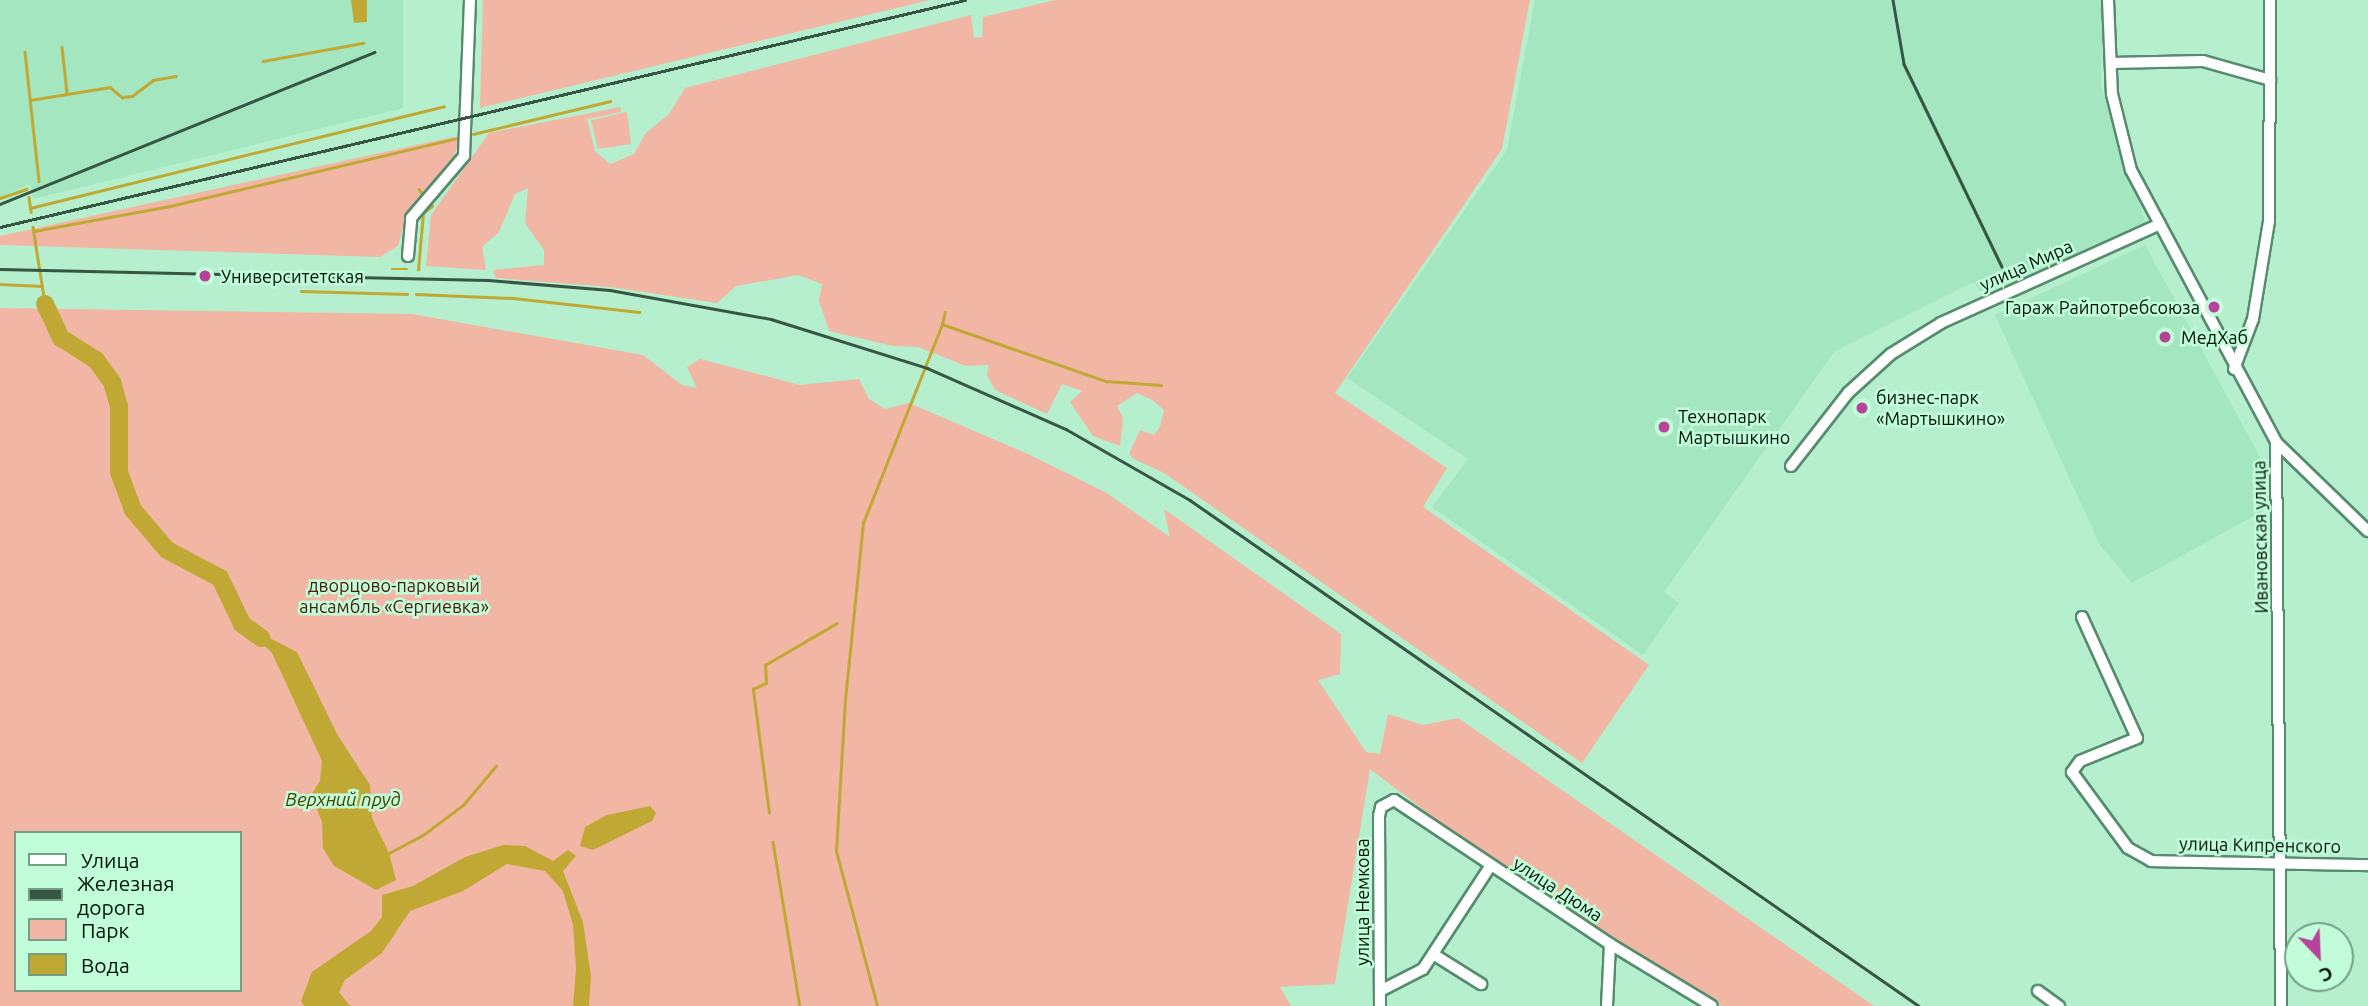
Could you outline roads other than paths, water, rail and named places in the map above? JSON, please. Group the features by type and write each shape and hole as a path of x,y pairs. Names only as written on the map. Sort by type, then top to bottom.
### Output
{"street":[{"path":"408,256 411,218 464,156 470,0"},
{"path":"2108,0 2112,94 2131,170 2160,224"},
{"path":"2234,369 2253,319 2269,222 2270,0"},
{"path":"2111,63 2203,61 2270,80"},
{"name":"Ивановская улица","path":"2160,224 2234,369 2276,442 2281,1006"},
{"name":"улица Мира","path":"1791,466 1848,393 1891,354 1941,323 2160,224"},
{"path":"2276,442 2368,531"},
{"name":"улица Кипренского","path":"2082,617 2137,738 2080,761 2072,772 2120,838 2151,861 2368,865"},
{"name":"улица Дюма","path":"1387,801 1403,803 1610,944 1712,1006"},
{"name":"улица Немкова","path":"1380,1006 1379,816 1387,801"},
{"path":"1380,991 1423,969 1491,865"},
{"path":"1607,1006 1610,944"},
{"path":"1433,954 1481,984"},
{"path":"2038,991 2059,1006"}],"water":[{"path":"351,0 367,0 367,22 354,23"},
{"name":"Верхний пруд","path":"242,624 297,652 337,734 370,785 372,818 389,853 396,880 376,890 334,866 323,848 322,822 311,795 320,781 322,761 272,653"},
{"path":"650,806 656,813 652,821 593,850 580,846 585,827 607,815"},
{"path":"503,845 525,846 553,861 568,850 576,856 563,871 583,922 591,976 589,1006 573,1006 576,968 573,925 563,891 545,871 507,864 463,891 410,911 382,953 345,980 339,992 350,1006 304,1006 301,1001 312,972 371,931 382,917 382,895 413,886 465,857"}],"waterway":[{"path":"263,61 363,43"},
{"path":"62,47 67,93"},
{"path":"25,52 39,181"},
{"path":"30,100 110,87 122,97 132,96 153,80 176,76"},
{"path":"473,134 610,101"},
{"path":"30,208 444,106"},
{"path":"34,231 170,206 461,137"},
{"path":"0,198 26,189"},
{"path":"419,189 423,195"},
{"path":"29,197 31,212"},
{"path":"418,270 423,213 432,206 430,202"},
{"path":"33,227 45,304"},
{"path":"392,269 407,269"},
{"path":"0,284 42,286"},
{"path":"301,291 407,294"},
{"path":"416,294 513,298 639,312"},
{"path":"45,304 61,338 96,360 112,382 119,406 119,472 133,510 167,550 220,578 242,624 261,638"},
{"path":"942,324 945,312"},
{"path":"877,1006 836,851 845,700 863,523 942,324 1106,381 1161,385"},
{"path":"769,813 753,689 766,683 765,665 837,623"},
{"path":"389,853 423,835 463,805 496,766"},
{"path":"773,842 800,1006"}],"railway":[{"path":"0,227 965,0"},
{"path":"1893,0 1904,64 2002,267"},
{"path":"0,204 374,52"},
{"path":"0,269 488,280 610,290 771,319 927,368 1066,429 1190,500 1919,1006"}],"place":[{"name":"Университетская","path":"205,276"},
{"name":"Гараж Райпотребсоюза","path":"2214,307"},
{"name":"МедХаб","path":"2165,337"},
{"name":"бизнес-парк «Мартышкино»","path":"1862,408"},
{"name":"Технопарк Мартышкино","path":"1664,427"}],"park label":[{"name":"дворцово-парковый ансамбль «Сергиевка»","path":"394,596"}]}
